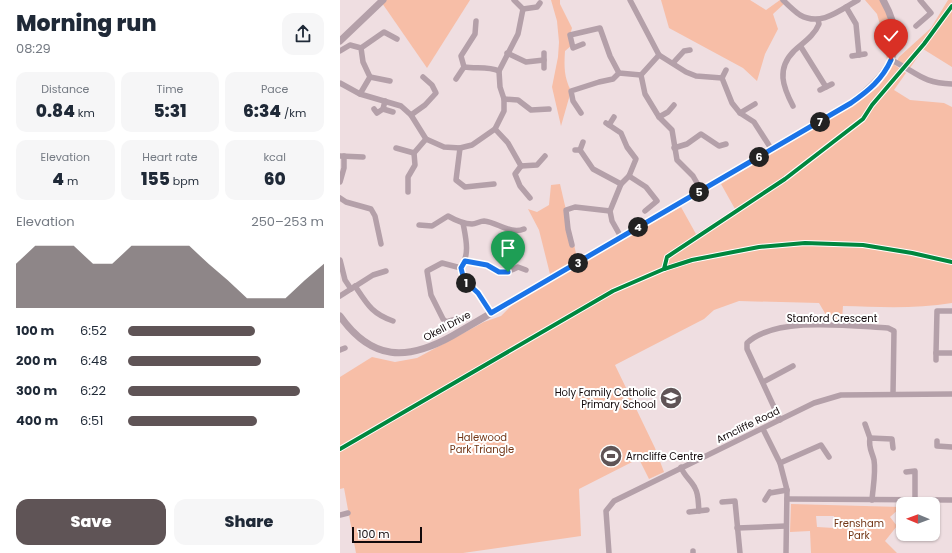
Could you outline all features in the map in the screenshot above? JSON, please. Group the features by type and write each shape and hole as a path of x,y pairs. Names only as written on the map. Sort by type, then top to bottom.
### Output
{"street":[{"path":"340,41 383,0"},
{"path":"514,0 523,9"},
{"path":"630,0 659,55 673,63 678,68 696,76 722,78"},
{"path":"783,0 800,15 818,20 833,15 858,0"},
{"name":"Okell Drive","path":"340,316 354,334 370,345 385,352 403,353 420,351 441,342 772,150 863,94 879,80 891,60 894,46 894,30 889,12 883,0"},
{"path":"916,26 931,13 920,0"},
{"path":"523,9 537,7 540,3"},
{"path":"846,7 856,24 859,55"},
{"path":"340,83 360,94 401,106 411,115 426,139 444,147 460,148 472,145 495,129 504,111 504,100 500,87 499,71 518,34 523,9"},
{"path":"456,79 464,67 461,56 475,34 476,20"},
{"path":"793,106 784,88 782,75 786,62 816,32 819,24 818,20"},
{"path":"583,44 573,48 570,35 600,28 610,56 619,73"},
{"path":"340,51 350,46 361,48 384,32 397,39"},
{"path":"801,47 829,85 820,90"},
{"path":"361,48 363,62 370,78"},
{"path":"673,63 684,51 690,50"},
{"path":"508,53 526,62 544,60"},
{"path":"544,53 544,68"},
{"path":"852,56 866,54"},
{"path":"641,75 659,55"},
{"path":"891,60 925,80 936,84 952,84"},
{"path":"464,67 477,70 491,67 499,71"},
{"path":"726,70 722,78 732,103 740,113 754,122 772,150"},
{"path":"619,73 641,75"},
{"path":"581,113 573,101 571,91 613,79 619,73"},
{"path":"641,75 645,94 659,117 672,130 677,160 693,176 701,190"},
{"path":"411,115 425,105 436,93 432,85 424,77"},
{"path":"370,78 390,81"},
{"path":"360,94 370,78"},
{"path":"504,100 518,100 531,110 549,109"},
{"path":"383,109 385,101"},
{"path":"740,113 755,104"},
{"path":"659,117 668,112 674,105"},
{"path":"374,109 377,112 383,109 393,112"},
{"path":"614,117 608,124 621,133 627,147 636,159 629,176 621,184 610,211 612,221 621,237"},
{"path":"495,129 508,142 521,166"},
{"path":"674,148 687,144 701,134 719,146 726,144"},
{"path":"408,192 408,177 415,165 414,152 426,139"},
{"path":"583,142 578,150 593,169 621,184"},
{"path":"396,148 414,152"},
{"path":"460,148 456,180 465,188 494,184"},
{"path":"340,182 344,168 342,156 363,157"},
{"path":"530,198 520,186 515,174 521,166 536,165 545,156"},
{"path":"629,176 646,187 660,201 645,211"},
{"path":"340,198 346,202 371,209 375,216 381,244"},
{"path":"572,245 566,210 575,207 610,211"},
{"path":"419,225 432,226 448,216 463,223 472,224 484,221 510,230 520,231 524,229"},
{"path":"463,223 467,244 465,261 461,268 464,280 478,293 491,313"},
{"path":"340,260 345,280 371,309 381,317 394,321"},
{"path":"465,261 487,265 499,272 508,272 518,267 526,270"},
{"path":"453,320 444,323 431,295 426,271 442,263 461,268"},
{"path":"340,296 373,275 386,271"},
{"path":"936,360 937,311 952,311"},
{"name":"Stanford Crescent","path":"780,420 747,348 747,343 754,336 774,328 793,326 888,328 894,331 893,394"},
{"path":"936,353 952,353"},
{"path":"763,382 793,366"},
{"name":"Arncliffe Road","path":"609,553 606,516 608,506 614,500 814,403 841,395 952,394"},
{"path":"865,424 870,438 870,450 874,459 872,500"},
{"path":"763,429 780,463 787,490 786,553"},
{"path":"870,438 892,439 893,448"},
{"path":"937,441 937,446 952,446"},
{"path":"780,463 821,445 829,457"},
{"path":"681,467 686,477 695,487 699,511"},
{"path":"906,472 915,471 915,497"},
{"path":"765,500 770,492 787,490"},
{"path":"787,499 896,501"},
{"path":"940,500 952,500"},
{"path":"722,502 735,501 740,553"},
{"path":"689,512 707,510"},
{"path":"340,515 348,513"},
{"path":"737,528 786,526"}],"green space":[{"path":"385,0 470,0 427,68 382,3"},
{"path":"551,0 560,0 560,4 572,28 570,35 572,45 565,51 565,72 571,91 561,126 552,87 558,57 559,42 557,21"},
{"path":"661,0 750,0 766,10 780,0 783,0 785,3 773,14 778,29 765,54 757,81 743,68 669,28"},
{"path":"865,0 882,0 895,38 888,67 884,39 877,14"},
{"path":"948,0 952,0 952,67 923,49 910,68 897,61 899,57 931,28"},
{"name":"Halewood Park Triangle","path":"892,63 906,73 894,90 910,100 944,103 952,107 952,303 911,307 843,306 842,320 829,320 819,303 739,301 714,310 704,319 615,365 655,448 664,472 649,479 638,457 636,460 579,489 581,536 463,553 356,553 344,488 340,489 340,377 372,357 395,362 417,358 484,322 501,316 514,303 681,207 696,234 735,209 721,184 861,100 879,86"},
{"path":"560,184 578,262 551,278 539,230 528,209 537,212 549,205 551,185"},
{"name":"Frensham Park","path":"791,504 896,507 896,512 890,517 896,525 896,527 885,541 897,553 811,553 810,531 790,532","holes":["816,516 834,516 834,528 817,527"]}],"cycle path":[{"path":"664,269 667,257 785,179 863,119 872,105 924,44 952,6"},
{"path":"340,449 613,291 664,269 692,260 759,247 805,243 863,245 912,253 952,262"}],"place":[{"name":"Holy Family Catholic Primary School","path":"671,398"},
{"name":"Arncliffe Centre","path":"611,456"}],"route":[{"path":"508,272 499,272 487,265 465,261 461,268 464,280 483,299 491,313 851,103 869,90 879,80 888,68 891,60"}]}
